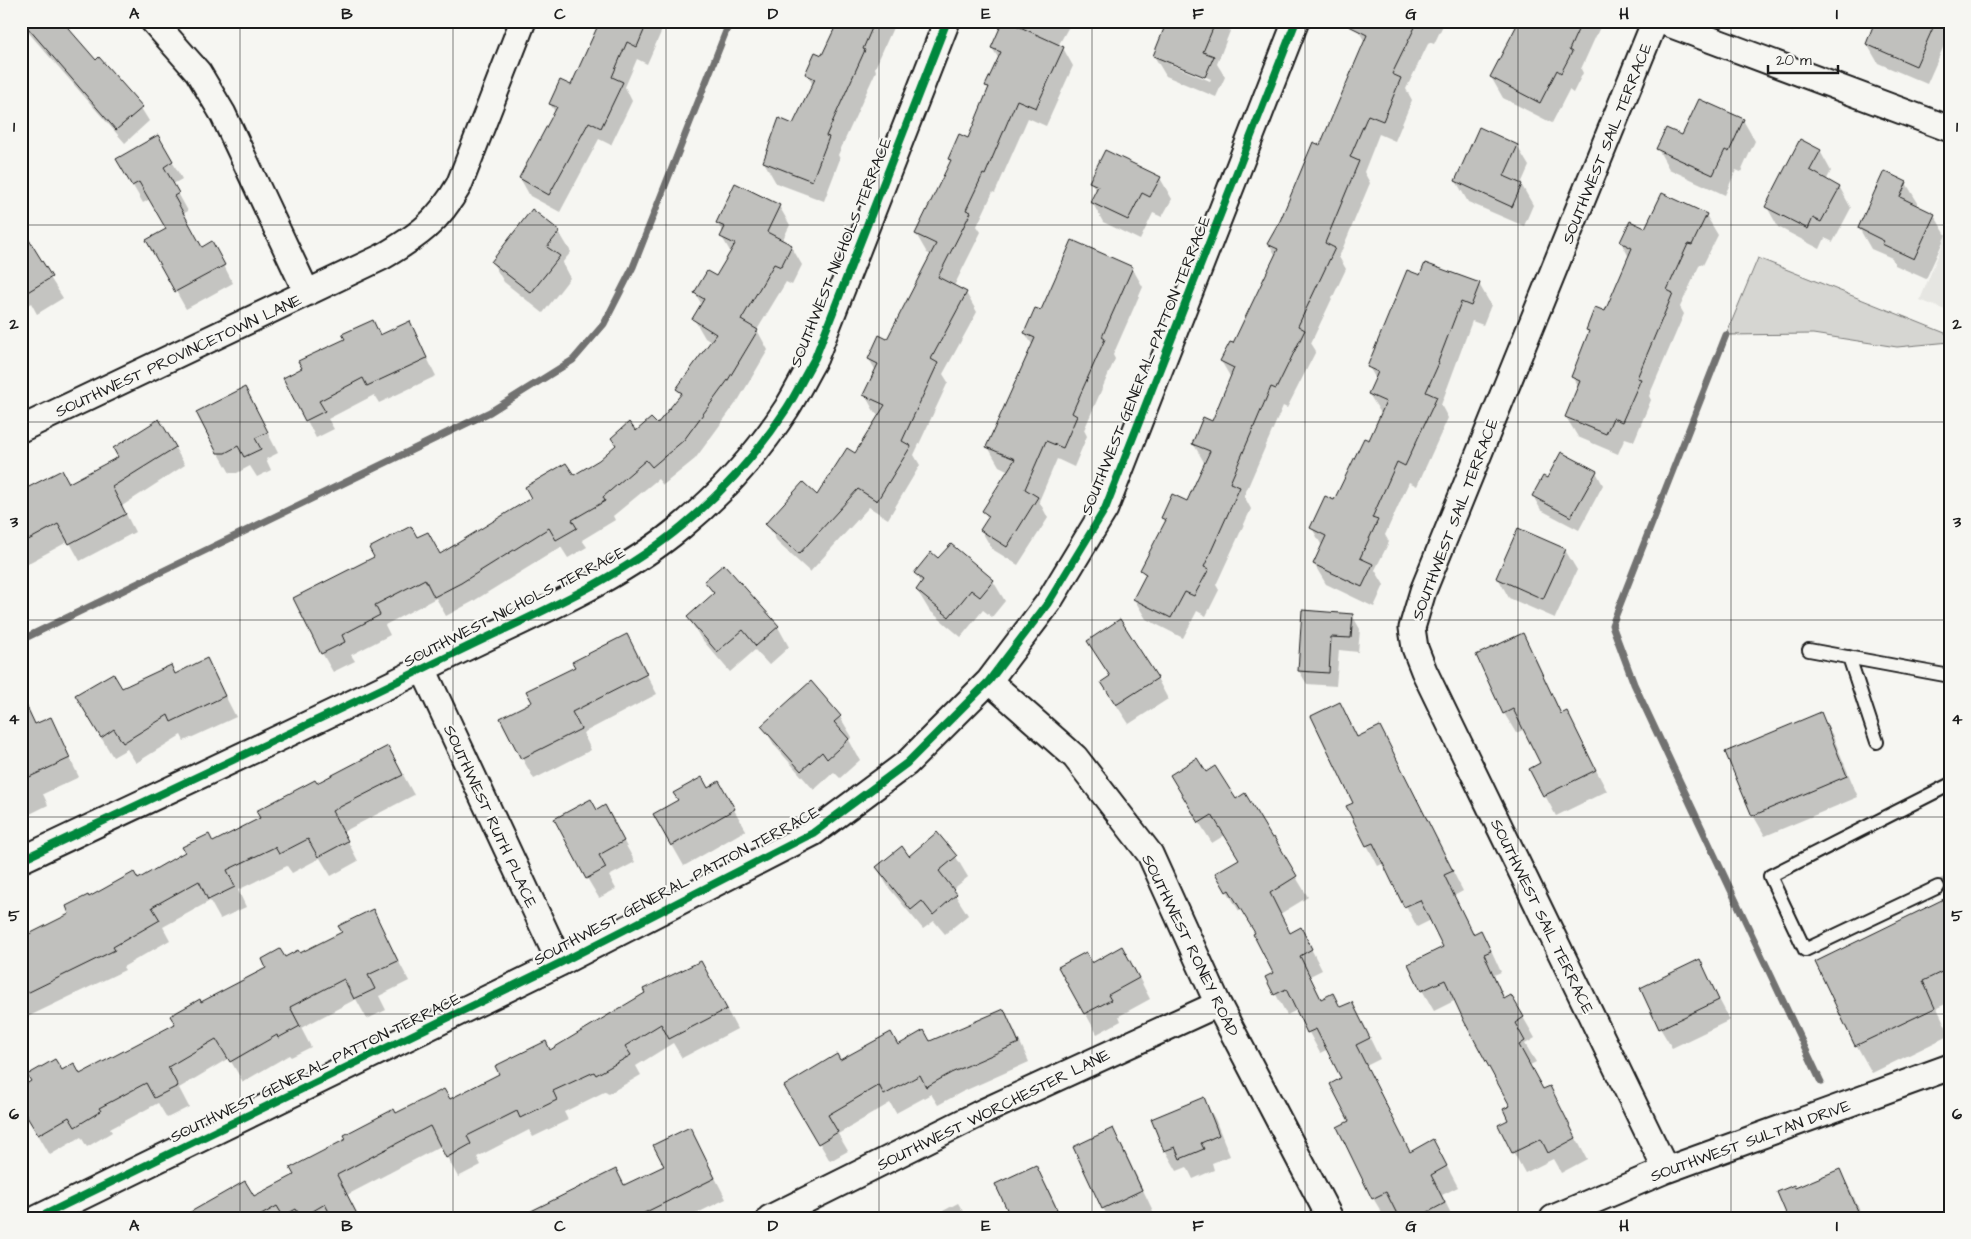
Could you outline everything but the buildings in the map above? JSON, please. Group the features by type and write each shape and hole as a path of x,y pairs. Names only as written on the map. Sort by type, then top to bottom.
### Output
{"street":[{"path":"153,21 198,72 224,114 307,293"},
{"name":"SOUTHWEST PROVINCETOWN LANE","path":"21,429 382,257 426,229 447,206 459,185 522,21"},
{"name":"SOUTHWEST NICHOLS TERRACE","path":"21,860 423,669 616,573 680,528 711,500 742,468 787,408 815,358 947,21"},
{"name":"SOUTHWEST GENERAL PATTON TERRACE","path":"38,1218 560,963 813,833 907,763 989,681 1048,603 1105,509 1296,21"},
{"name":"SOUTHWEST SAIL TERRACE","path":"1655,21 1422,591 1412,628 1415,648 1424,671 1666,1170"},
{"path":"1661,21 1950,129"},
{"name":"SOUTHWEST RUTH PLACE","path":"423,669 560,963"},
{"name":"SOUTHWEST RONEY ROAD","path":"989,681 1075,757 1150,854 1218,1004 1330,1218"},
{"name":"SOUTHWEST WORCHESTER LANE","path":"770,1218 985,1111 1218,1004"},
{"name":"SOUTHWEST SULTAN DRIVE","path":"1553,1218 1666,1170 1950,1067"}],"lane":[{"path":"1809,650 1950,676"},
{"path":"1849,657 1877,742"},
{"path":"1938,887 1805,950 1770,876 1950,784"}],"shaded area":[{"path":"1950,226 1950,312 1920,300"},
{"path":"1758,258 1950,335 1950,342 1897,347 1813,334 1726,335"}],"waterway":[{"path":"21,640 490,412 573,360 604,324 633,267 730,21"},
{"path":"1726,335 1612,625 1634,684 1821,1082"}],"cycle path":[{"path":"21,860 347,706 572,596 629,564 656,546 697,513 739,472 764,441 787,408 815,358 947,21"},
{"path":"38,1218 560,963 813,833 907,763 989,681 1048,603 1105,509 1296,21"}]}
